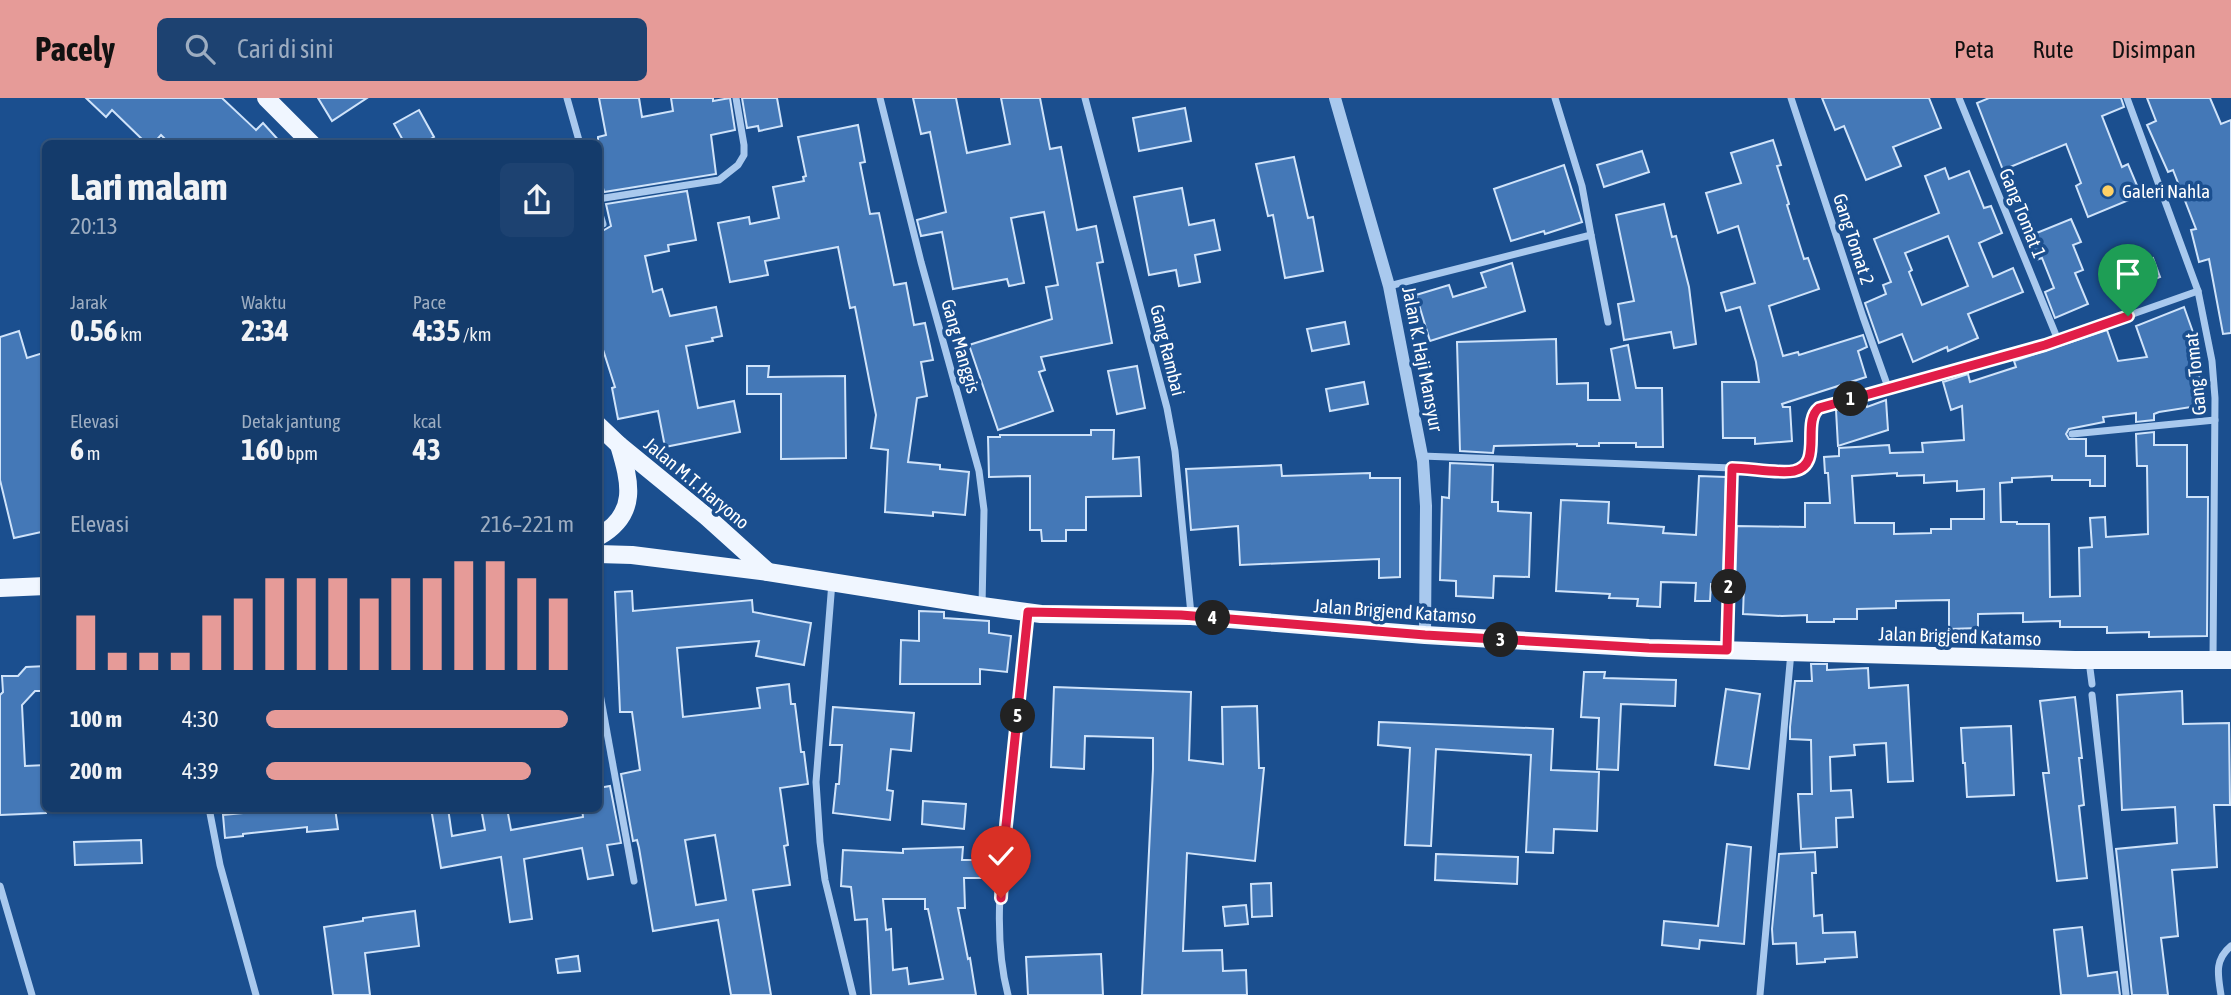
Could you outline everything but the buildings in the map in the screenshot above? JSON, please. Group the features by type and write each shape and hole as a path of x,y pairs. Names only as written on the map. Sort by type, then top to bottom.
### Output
{"main road":[{"path":"266,98 308,140"},
{"name":"Jalan M.T. Haryono","path":"602,429 768,572"},
{"path":"602,534 616,524 627,500 629,479 619,445"},
{"name":"Jalan Brigjend Katamso","path":"602,554 632,555 768,572 1028,612 1191,616 1425,635 1649,648 2226,662"},
{"path":"0,588 42,586"}],"street":[{"path":"567,98 579,140"},
{"path":"602,197 719,180 738,165 744,155 736,98"},
{"name":"Gang Manggis","path":"880,98 921,262 979,471 984,510 982,607"},
{"name":"Gang Rambai","path":"1085,98 1167,408 1175,451 1191,616"},
{"name":"Jalan K. Haji Mansyur","path":"1335,98 1389,286 1422,456 1426,506 1425,635"},
{"path":"1555,98 1582,186 1608,322"},
{"name":"Gang Tomat 2","path":"1791,98 1889,390"},
{"name":"Gang Tomat 1","path":"1959,98 2058,340"},
{"name":"Gang Tomat","path":"2127,98 2198,292 2212,361 2226,662"},
{"path":"1389,286 1591,235"},
{"path":"1422,456 1788,471 1801,469 1810,456 1814,412 1827,405 1889,390 2058,340 2198,292"},
{"path":"2072,434 2215,420"},
{"path":"1727,650 1732,468"},
{"path":"832,582 816,782 825,880 853,995"},
{"path":"1007,995 1002,962 1000,905 1028,612"},
{"path":"1760,995 1791,652"},
{"path":"2089,660 2092,684"},
{"path":"2092,695 2126,995"},
{"path":"602,704 635,881"},
{"path":"210,812 220,865 256,995"},
{"path":"0,886 32,995"},
{"path":"2221,995 2217,965 2222,954 2231,946"}],"place":[{"name":"Galeri Nahla","path":"2108,191"}],"route":[{"path":"1001,898 1028,612 1181,615 1425,635 1727,650 1732,468 1788,471 1801,469 1810,456 1812,415 1819,408 2045,345 2128,316"}]}
